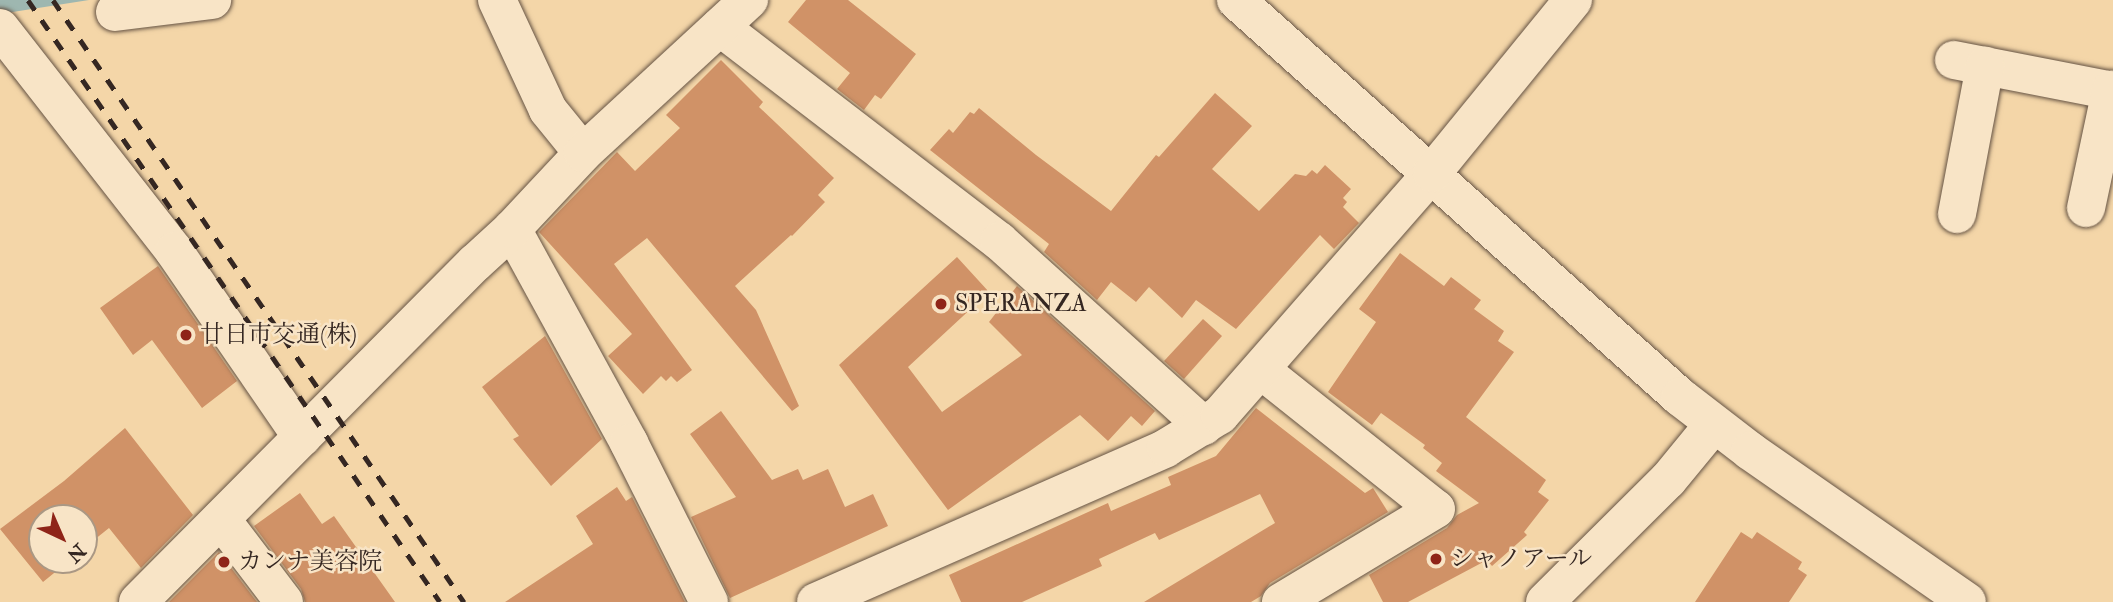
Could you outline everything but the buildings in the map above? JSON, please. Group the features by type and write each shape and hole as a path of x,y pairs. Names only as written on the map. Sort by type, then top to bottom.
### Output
{"street":[{"path":"115,12 212,0"},
{"path":"497,0 548,110 583,153"},
{"path":"138,602 512,229 583,153 749,0"},
{"path":"1236,0 1656,376 1714,424 1967,602"},
{"path":"816,602 1166,448 1220,415 1432,173 1573,0"},
{"path":"720,27 999,241 1204,426"},
{"path":"0,28 174,251 302,437"},
{"path":"1957,214 1970,63 2112,91 2086,208"},
{"path":"512,229 629,443 709,602"},
{"path":"1261,370 1436,509 1281,602"},
{"path":"1545,602 1668,480 1714,424"},
{"path":"221,519 284,602"}],"water":[{"path":"0,0 89,0 0,14"}],"railway":[{"path":"28,0 440,602"},
{"path":"53,0 464,602"}],"place":[{"name":"SPERANZA","path":"941,304"},
{"name":"廿日市交通(株)","path":"186,335"},
{"name":"シャノアール","path":"1436,559"},
{"name":"カンナ美容院","path":"224,562"}]}
